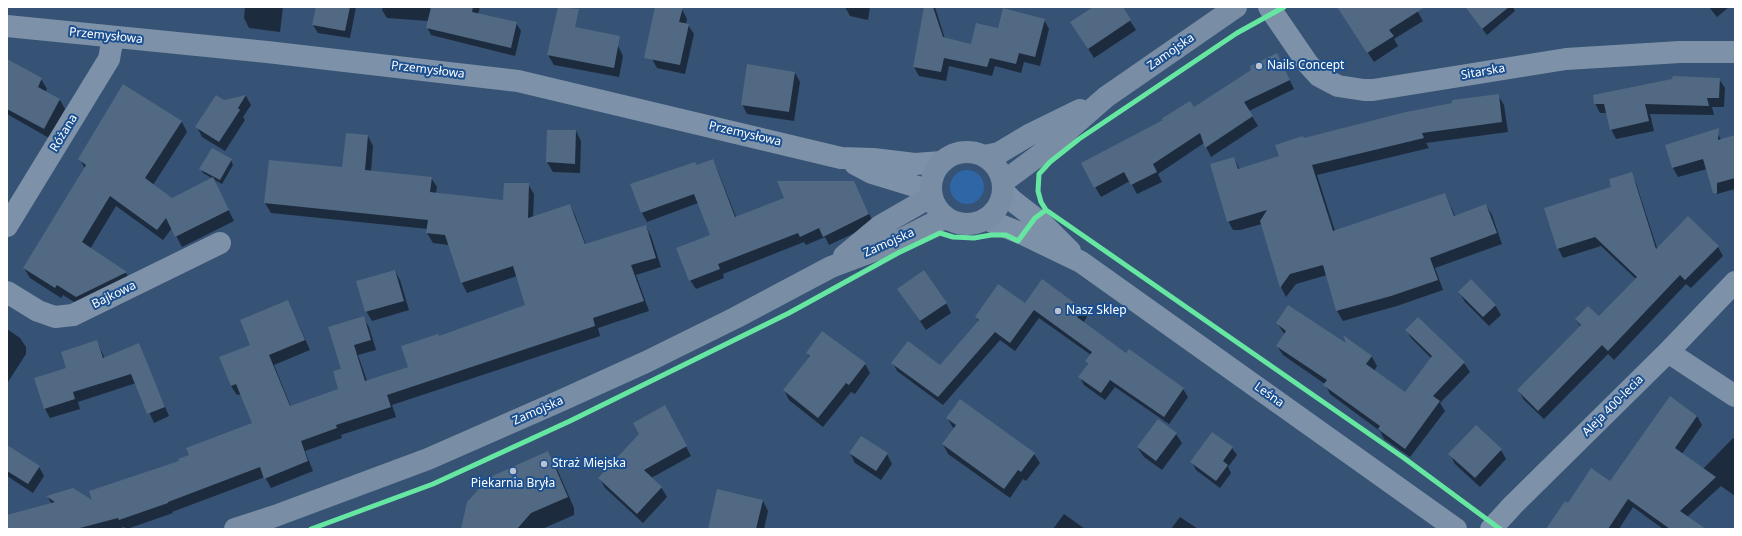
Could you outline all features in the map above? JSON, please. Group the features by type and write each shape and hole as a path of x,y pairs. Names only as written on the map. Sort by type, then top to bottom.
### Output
{"street":[{"name":"Zamojska","path":"1003,187 1106,97 1236,7"},
{"name":"Sitarska","path":"1268,7 1308,64 1319,76 1338,86 1364,90 1374,90 1566,59 1680,52 1735,52"},
{"name":"Przemysłowa","path":"7,26 275,53 518,81 841,158 873,159 915,164 942,162"},
{"name":"Różana","path":"7,226 109,59 113,37"},
{"name":"Zamojska","path":"984,156 999,153 1029,135 1106,97"},
{"path":"972,152 984,156 994,164 1001,176 1003,187 1002,198 996,210 985,219 970,224 962,224 947,218 940,212 932,194 932,178 942,162 959,153 972,152"},
{"name":"Przemysłowa","path":"841,158 872,173 932,194"},
{"name":"Leśna","path":"1003,187 1081,262 1456,529"},
{"name":"Zamojska","path":"831,267 880,226 932,194"},
{"name":"Zamojska","path":"235,529 276,516 428,459 560,402 721,325 831,267 892,244 935,222 947,218"},
{"name":"Leśna","path":"985,219 1023,234 1081,262"},
{"name":"Bajkowa","path":"7,292 38,311 55,317 73,315 220,243"},
{"name":"Aleja 400-lecia","path":"1491,529 1513,505 1668,352 1735,282"},
{"path":"1668,352 1735,396"}],"shaded area":[{"path":"967,170 979,175 984,187 979,199 967,204 955,199 950,187 955,175"}],"building":[{"path":"316,7 350,7 345,31 312,25"},
{"path":"431,7 473,7 472,12 517,22 511,48 426,28"},
{"path":"558,7 579,9 575,27 620,36 614,68 547,55"},
{"path":"655,7 683,7 679,22 689,24 680,65 644,58"},
{"path":"924,7 933,7 943,37 971,44 976,23 998,28 1003,8 1045,19 1035,57 1019,53 1016,64 990,58 987,67 944,58 941,72 913,67"},
{"path":"1093,7 1123,7 1131,20 1088,49 1070,22"},
{"path":"1337,7 1425,7 1389,30 1394,36 1367,53"},
{"path":"1465,7 1509,7 1482,29"},
{"path":"1277,53 1290,80 1244,102 1253,116 1205,148 1200,133 1153,164 1157,172 1131,185 1124,172 1094,188 1081,163 1163,120 1161,119 1190,101 1194,107 1251,70 1250,66"},
{"path":"7,59 42,78 38,87 60,99 44,129 7,109"},
{"path":"747,64 795,72 789,112 741,105"},
{"path":"1673,76 1720,78 1719,98 1707,98 1709,106 1645,104 1649,121 1610,130 1604,104 1594,104 1593,95 1672,79"},
{"path":"123,84 182,121 145,178 172,198 213,177 229,210 175,237 166,218 157,230 110,196 82,242 127,272 76,297 57,285 55,288 23,268 86,165 78,159"},
{"path":"1499,94 1502,122 1422,133 1424,138 1312,165 1333,231 1445,193 1454,216 1486,204 1497,233 1430,258 1438,280 1391,296 1336,311 1323,265 1290,274 1280,288 1260,221 1267,210 1227,222 1210,164 1234,157 1238,169 1279,156 1275,145 1303,136 1304,138 1406,112 1452,103 1452,100"},
{"path":"216,95 224,100 246,95 238,108 240,110 219,142 195,127"},
{"path":"1719,128 1718,140 1735,135 1735,178 1717,183 1717,193 1713,193 1703,159 1672,168 1665,145"},
{"path":"547,130 576,130 575,164 546,162"},
{"path":"346,133 368,135 365,170 432,177 430,192 503,200 504,183 529,183 528,218 570,204 585,244 646,225 656,258 631,265 644,301 593,318 595,326 387,395 391,407 336,425 337,428 301,441 308,461 264,479 260,467 168,503 119,520 118,518 76,529 7,529 7,515 55,502 46,496 73,488 92,500 89,491 179,461 178,459 189,455 186,448 252,423 236,384 231,386 219,357 250,345 240,320 288,300 305,340 269,355 290,406 338,389 333,371 341,369 328,327 364,316 371,340 354,345 365,381 408,367 401,346 438,334 439,336 525,305 513,266 461,283 445,235 426,233 428,220 264,203 269,160 342,167"},
{"path":"212,148 232,159 220,180 199,169"},
{"path":"713,159 735,217 784,198 777,181 854,181 869,214 823,237 819,228 800,237 798,233 718,264 720,269 689,281 676,248 710,235 694,194 641,213 630,184 695,162 697,165"},
{"path":"1632,172 1656,249 1688,216 1719,246 1685,280 1680,275 1608,351 1602,345 1538,411 1517,390 1581,325 1575,319 1588,306 1599,316 1637,277 1595,237 1557,249 1544,208 1611,187 1609,179"},
{"path":"395,270 404,301 365,312 356,281"},
{"path":"924,270 947,303 920,321 897,289"},
{"path":"1042,279 1083,309 1077,317 1126,353 1129,349 1184,388 1164,417 1110,380 1101,393 1078,377 1088,364 1085,361 1092,352 1034,310 1010,343 995,332 938,397 891,363 908,341 940,365 979,320 975,317 998,284 1025,303"},
{"path":"1471,279 1496,305 1483,317 1458,292"},
{"path":"1288,305 1346,343 1343,335 1372,356 1366,364 1405,392 1432,356 1405,330 1418,317 1465,362 1433,396 1440,401 1405,449 1378,429 1380,426 1323,385 1327,380 1276,346 1286,331 1276,323"},
{"path":"822,331 866,363 849,385 846,383 818,418 783,390 810,356 806,353"},
{"path":"97,340 103,358 139,343 165,407 147,414 131,374 73,392 75,399 44,409 34,378 66,368 61,352"},
{"path":"1670,396 1697,416 1675,448 1716,477 1680,511 1706,529 1670,529 1628,499 1608,529 1546,529 1565,501 1568,503 1591,468 1610,481"},
{"path":"960,399 1035,453 1021,472 1018,470 1004,489 942,444 956,425 946,418"},
{"path":"665,405 687,446 644,470 662,487 637,514 598,478 639,434 633,423"},
{"path":"1158,419 1177,433 1156,461 1137,447"},
{"path":"1476,425 1502,449 1475,478 1448,454"},
{"path":"1212,432 1233,447 1223,461 1228,465 1216,481 1190,462"},
{"path":"861,436 888,453 876,471 849,453"},
{"path":"7,445 40,466 28,484 7,471"},
{"path":"548,451 568,497 531,513 517,529 461,529 467,502 490,477"},
{"path":"717,489 763,500 756,529 708,529"}],"cycle path":[{"path":"311,529 433,484 570,421 789,313 898,253 940,233 953,237 974,238 991,235 1006,235 1018,241 1035,218 1046,210 1041,202 1038,191 1039,174 1050,162 1079,139 1237,33 1284,7"},
{"path":"1046,210 1404,458 1500,529"}],"place":[{"name":"Nails Concept","path":"1259,66"},
{"name":"Nasz Sklep","path":"1058,311"},
{"name":"Straż Miejska","path":"544,464"},
{"name":"Piekarnia Bryła","path":"513,471"}]}
